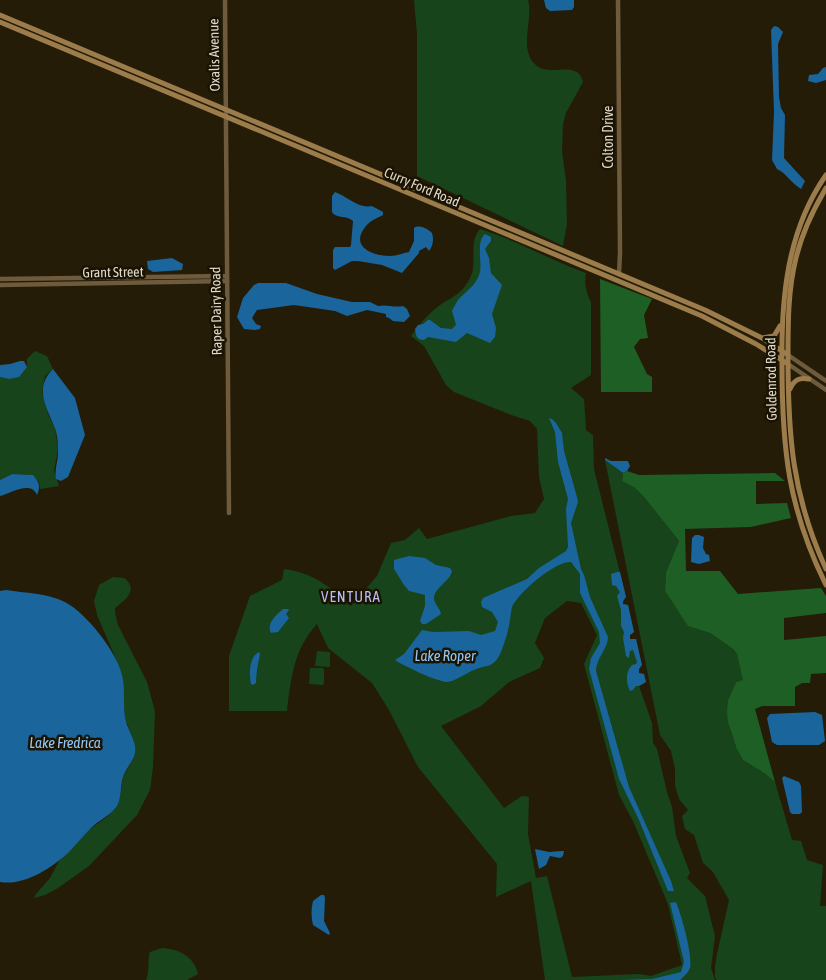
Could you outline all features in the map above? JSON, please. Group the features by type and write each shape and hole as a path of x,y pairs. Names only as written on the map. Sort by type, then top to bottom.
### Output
{"main road":[{"name":"Curry Ford Road","path":"0,14 724,318 762,338 788,355"},
{"name":"Curry Ford Road","path":"0,22 702,316 734,332 788,364"},
{"path":"65,49 92,57 100,57"},
{"path":"99,63 106,62 145,75"},
{"path":"133,77 155,84 160,82"},
{"path":"251,127 285,138 290,136"},
{"path":"296,146 302,144 322,153 330,153"},
{"name":"Goldenrod Road","path":"826,174 802,219 787,269 782,321 782,411 789,478 804,536 826,585"},
{"name":"Goldenrod Road","path":"826,188 811,215 795,262 789,299 788,355 790,436 795,476 808,525 826,569"},
{"path":"811,215 809,210 813,196"},
{"path":"801,240 804,224 802,219"},
{"path":"547,251 554,252 610,275 619,274"},
{"path":"620,282 625,279 675,300 682,301"},
{"path":"762,338 774,336 778,332 782,321"},
{"path":"788,392 795,380 800,378 809,379"},
{"path":"782,411 789,466 795,476"},
{"path":"789,478 794,482 804,521 808,525"}],"street":[{"name":"Oxalis Avenue","path":"224,0 226,109"},
{"name":"Colton Drive","path":"618,0 619,274"},
{"name":"Raper Dairy Road","path":"226,109 229,513"},
{"name":"Grant Street","path":"0,279 226,278"},
{"name":"Grant Street","path":"0,285 226,278"},
{"name":"Curry Ford Road","path":"788,355 826,381"},
{"name":"Curry Ford Road","path":"788,364 826,390"}],"green space":[{"path":"414,0 528,0 527,44 531,60 543,69 570,70 576,71 580,75 583,82 566,113 563,124 562,151 566,181 567,224 563,246 417,176 417,34"},
{"path":"480,229 586,273 586,288 591,302 591,375 571,388 584,399 586,430 593,435 594,469 626,597 623,604 628,605 634,632 630,635 630,639 636,639 642,665 639,673 644,674 646,682 639,686 652,723 653,743 657,749 672,807 676,836 690,873 687,878 705,896 715,936 711,968 715,980 545,980 531,881 496,897 497,864 418,767 389,710 372,683 328,648 317,624 298,654 292,676 287,711 229,711 229,656 250,596 282,580 284,569 313,577 351,606 377,576 391,543 405,540 419,528 427,539 511,516 535,513 544,499 539,477 537,429 530,421 454,392 446,385 424,346 411,336 431,313 461,291 469,280 472,274 473,248 476,235","holes":["567,601 581,603 597,635 584,664 619,795 633,821 668,904 682,965 651,976 639,974 572,977 547,876 536,878 528,834 529,797 522,796 504,808 441,726 481,706 509,682 540,668 544,658 535,643 545,618"]},
{"path":"600,279 652,299 644,315 648,338 640,339 634,347 647,374 652,377 652,392 601,392"},
{"path":"35,351 47,356 53,369 45,376 42,392 48,414 55,428 58,450 54,471 59,486 40,489 39,482 32,475 12,474 0,480 0,377 9,379 27,367 27,359"},
{"path":"605,460 623,473 622,481 635,488 644,497 679,541 666,572 665,591 688,625 710,633 737,654 744,680 736,682 728,700 728,723 731,733 743,760 775,782 792,840 801,841 807,860 823,865 820,906 826,906 826,980 717,980 715,978 717,954 729,900 713,872 703,863 694,835 685,829 682,816 688,810 679,799 675,785 675,769 671,751 660,735"},
{"path":"627,471 639,475 775,473 785,481 756,481 756,504 787,503 791,518 751,527 685,529 686,571 720,571 738,594 821,588 826,596 826,613 784,618 784,640 826,636 826,673 811,674 810,683 802,683 795,687 795,706 762,706 755,709 775,782 743,760 728,723 728,700 736,682 743,680 737,654 710,633 688,626 665,591 666,572 679,541 644,497 635,488 622,481 623,473"},
{"path":"113,577 124,578 130,586 131,590 127,598 115,608 115,613 118,625 147,682 155,711 153,767 150,790 137,815 89,866 58,888 34,898 50,878 59,861 89,830 108,816 117,805 123,777 133,759 134,741 126,721 116,659 97,615 94,601 99,585"},
{"path":"317,651 330,652 329,667 315,666"},
{"path":"310,668 323,668 323,685 309,684"},
{"path":"162,948 174,950 185,955 193,962 198,974 187,980 146,980 150,952"}],"water":[{"path":"544,0 574,0 574,7 572,10 550,11 546,8"},
{"path":"774,26 783,32 778,44 779,97 781,108 785,115 784,158 805,181 801,189 777,169 772,160 774,112 771,30"},
{"path":"826,67 826,80 816,83 808,81 809,75 818,74"},
{"path":"335,192 357,204 372,206 383,212 383,215 366,226 361,233 361,244 370,252 383,256 395,256 409,252 414,241 414,228 416,227 421,227 432,233 433,242 429,251 426,247 419,251 402,273 382,265 358,261 352,261 335,270 333,268 333,250 335,247 350,247 353,221 336,216 332,212 332,196"},
{"path":"485,234 491,237 491,241 485,249 489,258 491,273 502,285 492,314 496,328 495,337 490,343 467,333 456,342 428,337 424,340 419,339 415,329 418,325 428,320 441,328 452,329 456,325 452,311 458,300 479,277 481,241"},
{"path":"172,258 183,264 182,270 153,272 148,269 147,261"},
{"path":"258,283 286,283 317,294 352,302 370,302 378,306 403,306 407,309 410,316 404,322 393,321 386,317 386,314 367,310 347,316 335,311 294,305 257,310 252,318 256,324 261,326 260,329 244,329 237,317 243,298"},
{"path":"24,361 27,367 19,377 9,379 0,377 0,365"},
{"path":"53,369 75,398 85,435 68,477 61,481 56,479 57,434 43,397 44,383"},
{"name":"Lake Roper","path":"549,418 556,423 562,433 564,451 578,502 571,523 581,569 590,597 608,637 596,671 629,787 674,891 668,891 639,820 619,779 589,669 591,658 600,643 599,632 580,593 580,574 571,562 564,563 547,572 529,586 516,601 512,607 508,631 502,648 493,664 447,682 428,676 395,660 404,654 422,630 433,632 469,631 481,635 495,631 498,622 492,612 482,607 481,602 483,598 527,579 539,568 566,551 568,547 566,509 568,499 558,462 555,432"},
{"path":"605,458 611,461 628,461 630,466 623,473 605,460"},
{"path":"12,474 33,475 39,484 37,495 30,488 26,488 0,496 0,480"},
{"path":"695,535 704,537 703,548 706,554 709,555 710,561 699,564 691,562 692,538"},
{"path":"409,556 425,558 436,565 450,568 452,571 435,595 434,599 441,614 426,624 422,624 420,621 425,606 425,595 409,591 394,569 394,560"},
{"path":"620,572 626,597 623,604 628,605 634,632 630,635 630,639 636,639 642,665 639,673 644,674 646,682 630,691 627,674 632,665 637,662 633,650 630,651 629,658 626,656 624,632 621,626 621,610 617,596 620,592 616,586 612,585 611,574"},
{"name":"Lake Fredrica","path":"6,590 43,595 65,602 82,615 100,634 114,655 122,675 125,715 127,725 134,740 135,749 134,756 123,777 120,799 117,806 53,865 27,879 9,883 0,882 0,591"},
{"path":"283,609 289,610 286,614 289,618 278,632 271,633 271,623"},
{"path":"259,652 256,683 253,685 250,680 250,666 253,658"},
{"path":"815,712 822,715 825,741 819,745 777,745 772,742 767,718 770,714"},
{"path":"784,776 799,782 801,786 802,812 800,814 792,814 790,812 782,778"},
{"path":"535,849 549,852 564,851 563,856 560,858 550,856 546,865 539,869"},
{"path":"324,895 325,898 324,921 330,933 329,935 313,925 312,922 313,901"},
{"path":"676,902 688,945 690,968 688,971 680,980 619,980 652,979 681,972 684,962 670,903"}],"district":[{"name":"VENTURA","path":"351,597"}]}
